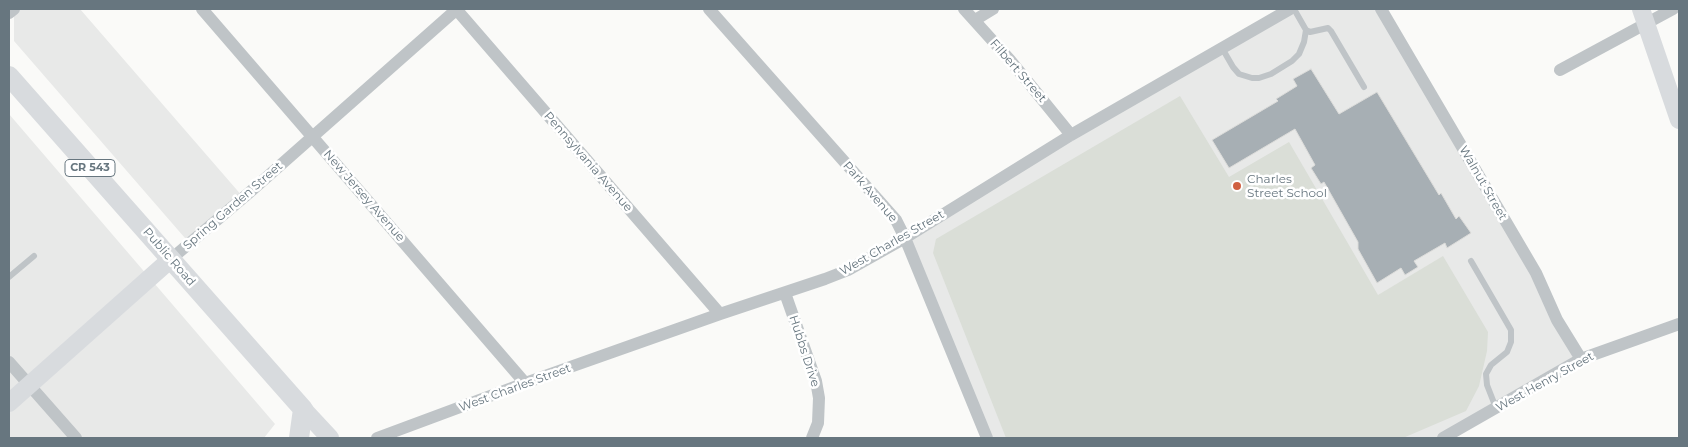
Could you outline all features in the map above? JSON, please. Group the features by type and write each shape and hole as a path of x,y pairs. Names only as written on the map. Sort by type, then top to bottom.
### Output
{"main road":[{"name":"Public Road","path":"9,76 303,409"},
{"path":"299,438 303,409"}],"street":[{"path":"9,14 14,9"},
{"name":"New Jersey Avenue","path":"202,9 525,383"},
{"name":"Spring Garden Street","path":"9,403 456,9"},
{"name":"Pennsylvania Avenue","path":"456,9 720,314"},
{"name":"Park Avenue","path":"709,9 896,220 987,438"},
{"name":"Filbert Street","path":"964,9 1010,60 1071,135"},
{"path":"974,20 993,9"},
{"name":"West Charles Street","path":"378,438 525,383 848,270 905,238 1071,135 1291,9"},
{"name":"Walnut Street","path":"1381,9 1536,273 1557,320 1582,359"},
{"path":"1560,70 1643,16 1673,9"},
{"path":"1643,16 1679,120"},
{"name":"Hubbs Drive","path":"785,293 816,381 819,398 818,423 812,438"},
{"name":"West Henry Street","path":"1444,438 1582,359 1679,324"},
{"path":"9,362 76,438"},
{"name":"Public Road","path":"303,409 330,438"}],"lane":[{"path":"1291,9 1306,30 1310,32 1328,28 1331,31 1364,87"},
{"path":"1222,48 1239,74 1259,78 1276,71 1299,54 1306,30"},
{"path":"9,278 34,256"},
{"path":"1471,261 1511,330 1512,342 1507,352 1491,365 1486,374 1487,385 1496,408"}],"shaded area":[{"path":"14,9 80,9 243,197 191,245 14,41"},
{"name":"Charles Street School","path":"1290,9 1381,9 1581,359 1496,408 1437,438 987,438 905,238"},
{"name":"Charles Street School","path":"1180,96 1229,177 1289,142 1378,295 1443,256 1488,332 1487,351 1479,386 1466,411 1403,438 1006,438 933,253 936,239"},
{"path":"9,114 275,424 264,438 9,438"}],"building":[{"path":"1311,69 1339,114 1377,92 1439,195 1441,193 1456,219 1459,216 1471,233 1447,248 1445,243 1414,261 1418,267 1405,275 1401,268 1377,283 1358,249 1358,242 1324,182 1321,184 1311,168 1315,165 1295,129 1229,168 1212,140 1278,101 1276,99 1297,86 1293,79"}],"place":[{"name":"Charles Street School","path":"1237,186"}]}
